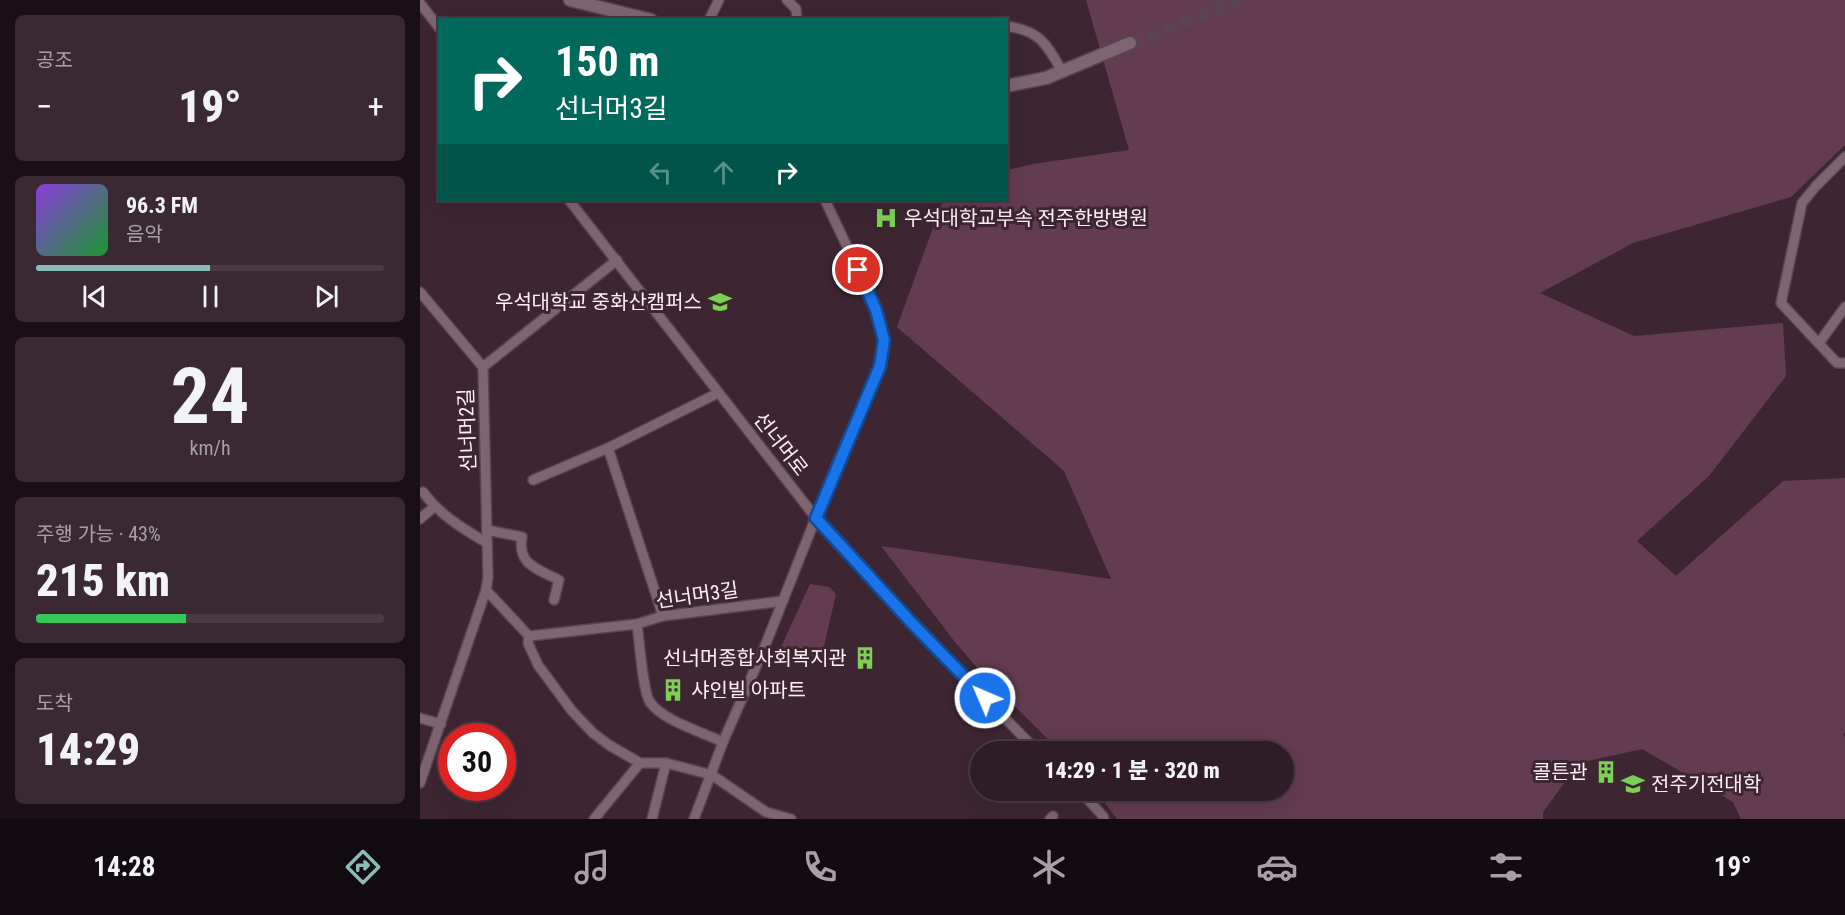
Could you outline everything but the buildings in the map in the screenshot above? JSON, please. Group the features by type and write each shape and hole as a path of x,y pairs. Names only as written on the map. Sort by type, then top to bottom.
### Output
{"street":[{"path":"570,0 609,4 646,18"},
{"path":"710,18 719,0"},
{"path":"787,0 796,9 797,18"},
{"path":"420,3 438,26"},
{"path":"1008,26 1020,28 1044,41 1062,71"},
{"path":"1008,86 1046,78 1130,43"},
{"path":"1845,157 1802,203 1781,303 1837,363 1845,363"},
{"name":"선너머로","path":"570,201 816,518 910,621 1027,741"},
{"path":"694,819 723,742 880,366 884,340 876,310 825,201"},
{"path":"483,367 617,260"},
{"name":"선너머2길","path":"420,292 483,367 488,577 486,590 441,723"},
{"path":"1819,343 1845,307"},
{"path":"533,480 608,448 718,393"},
{"path":"608,448 663,616"},
{"path":"423,492 434,507 454,523 487,543"},
{"path":"420,519 434,507"},
{"path":"487,530 522,537 520,548 526,562 559,580 554,600"},
{"path":"486,590 529,636"},
{"name":"선너머3길","path":"723,742 674,720 658,711 648,700 638,624 663,616 783,601"},
{"path":"529,636 638,624"},
{"path":"529,636 528,643 538,666 572,711 593,733 609,745 640,763 666,764 712,775 766,812 791,819"},
{"path":"420,718 438,723"},
{"name":"선너머2길","path":"420,783 422,769 438,731"},
{"path":"594,819 640,763"},
{"path":"652,819 666,764"},
{"path":"1089,801 1104,819"}],"shaded area":[{"path":"1086,0 1845,0 1845,145 1791,197 1633,243 1540,293 1634,336 1783,323 1786,376 1709,476 1637,541 1676,576 1783,481 1845,478 1845,733 1843,734 1845,738 1845,819 1741,819 1733,802 1642,749 1579,763 1543,812 1543,819 1117,819 1104,801 1294,801 1294,741 1050,741 984,676 881,546 1111,579 1064,471 897,327 943,201 1008,201 1008,170 1129,150"},
{"path":"810,584 829,587 836,594 824,646 813,661 781,647"}],"tunnel":[{"path":"1130,43 1241,0"}],"place":[{"name":"우석대학교부속 전주한방병원","path":"886,218"},
{"name":"우석대학교 중화산캠퍼스","path":"720,302"},
{"name":"선너머종합사회복지관","path":"865,658"},
{"name":"샤인빌 아파트","path":"673,690"},
{"name":"콜튼관","path":"1606,772"},
{"name":"전주기전대학","path":"1633,784"}],"route":[{"path":"858,270 876,310 884,340 880,366 816,518 910,621 985,698"}]}
